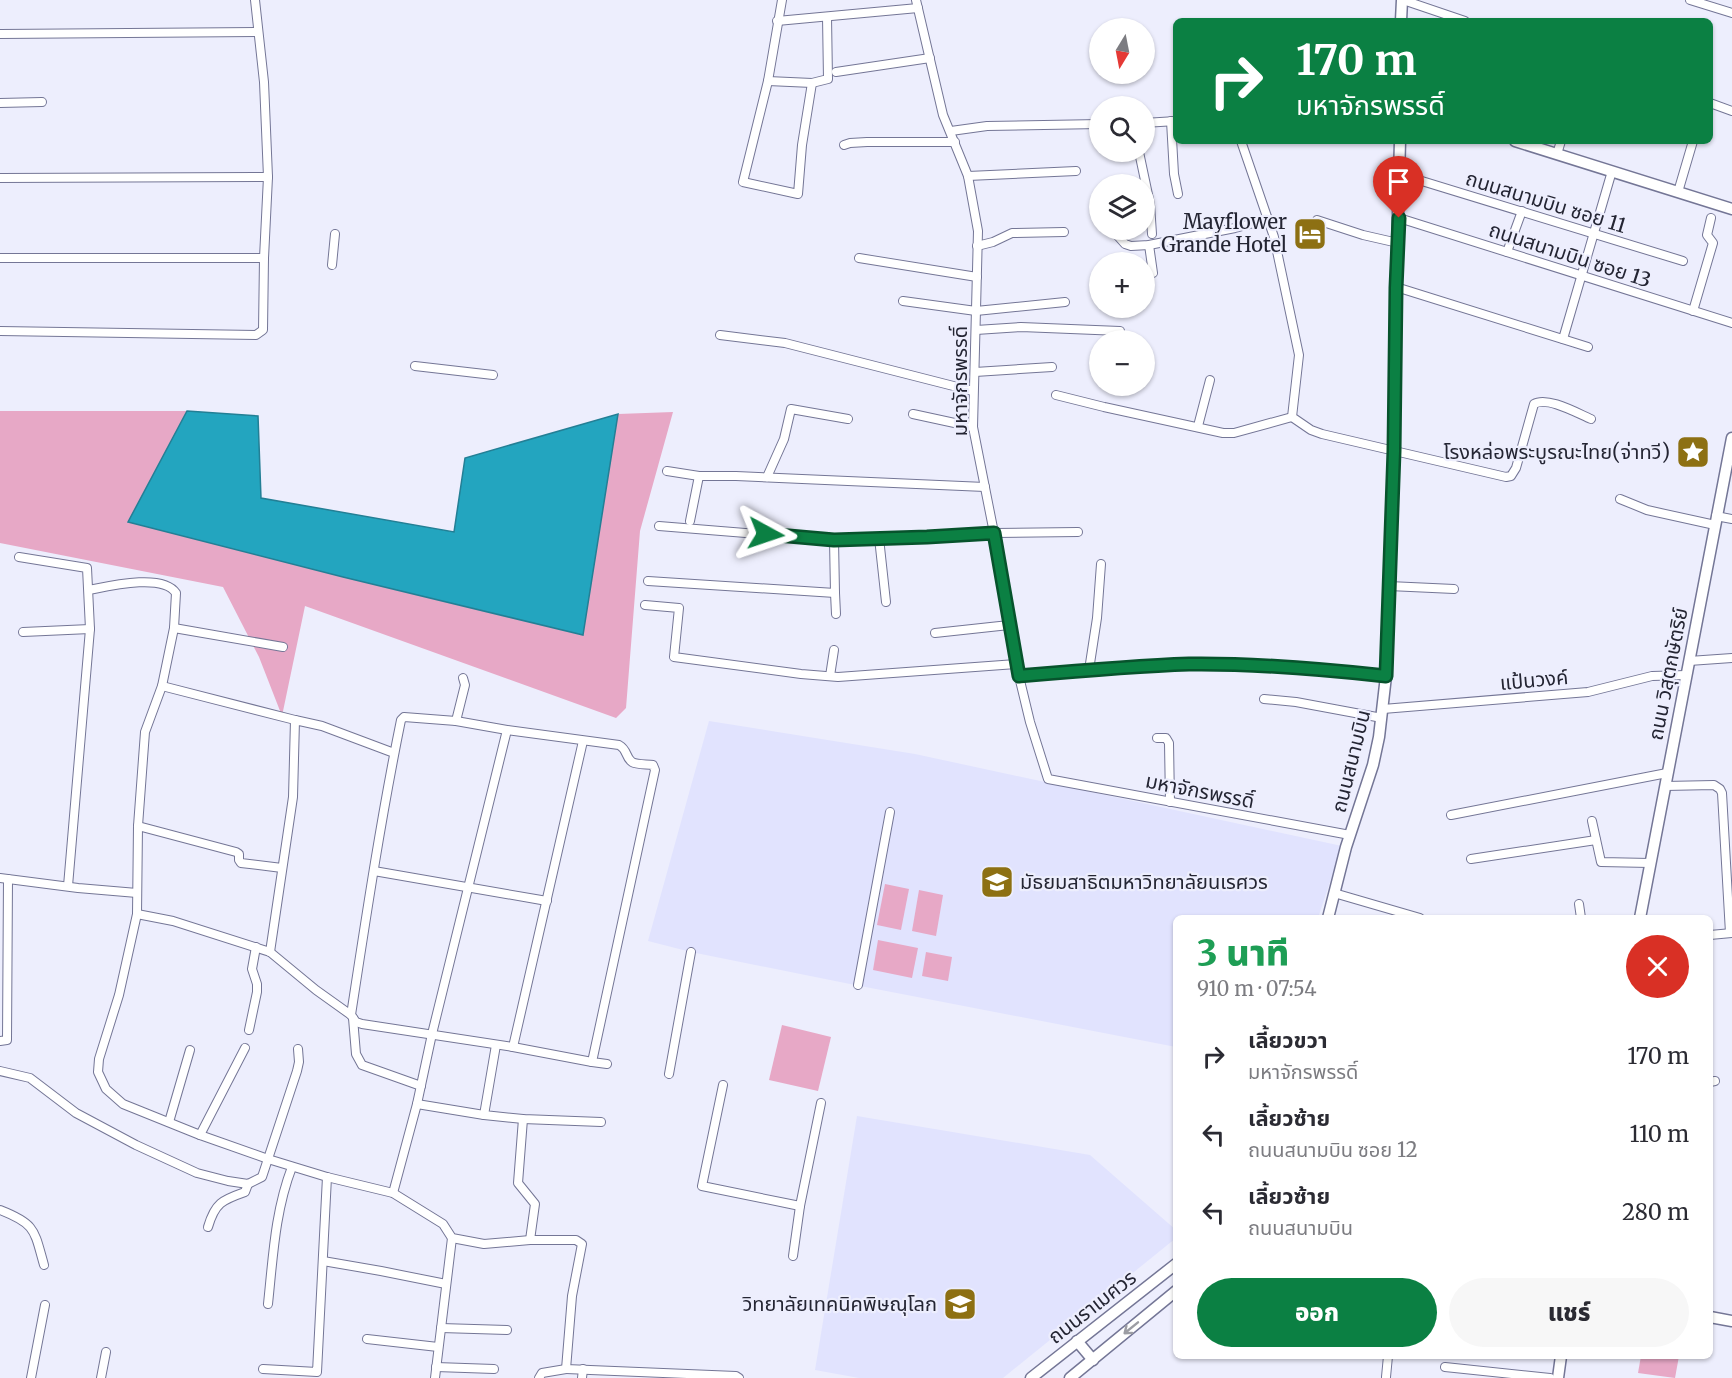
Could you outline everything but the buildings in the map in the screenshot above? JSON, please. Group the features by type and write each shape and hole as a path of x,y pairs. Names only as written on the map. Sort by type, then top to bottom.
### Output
{"street":[{"path":"0,332 256,335 263,330 268,177 264,82 255,0"},
{"path":"782,0 768,81 743,182 798,194 802,145 812,83"},
{"path":"1401,18 1402,0 1456,18"},
{"path":"1690,0 1732,13"},
{"path":"777,21 827,17 917,4"},
{"name":"มหาจักรพรรดิ์","path":"917,4 944,115 968,176 978,231 973,427 1019,676 1030,722 1048,779 1350,835"},
{"path":"768,81 812,83 828,79 827,17"},
{"path":"0,34 258,32"},
{"path":"836,72 930,58"},
{"path":"0,103 42,102"},
{"path":"1713,104 1732,111"},
{"path":"1155,122 1173,121"},
{"path":"951,131 987,126 1089,124"},
{"path":"844,145 867,142 955,142"},
{"path":"1173,144 1174,174 1178,194"},
{"path":"1242,144 1269,219 1299,355 1292,417"},
{"name":"ถนนสนามบิน","path":"1329,915 1372,765 1383,713 1394,451 1400,144"},
{"path":"1525,144 1732,209"},
{"path":"1557,154 1560,144"},
{"path":"1678,192 1692,144"},
{"path":"968,176 1076,171"},
{"path":"1563,339 1612,171"},
{"name":"ถนนสนามบิน ซอย 11","path":"1399,174 1683,261"},
{"path":"0,178 268,177"},
{"path":"1507,252 1522,211"},
{"name":"ถนนสนามบิน ซอย 13","path":"1399,218 1732,323"},
{"path":"1693,311 1713,243 1707,235 1711,218"},
{"path":"1121,240 1131,246 1149,245 1269,219"},
{"path":"1317,220 1363,235 1398,243"},
{"path":"977,246 993,242 1012,233 1064,232"},
{"path":"332,265 335,234"},
{"path":"1149,245 1150,252"},
{"path":"0,258 264,258"},
{"path":"859,258 977,277"},
{"path":"1396,288 1588,347"},
{"path":"903,301 976,311 1065,302"},
{"path":"976,330 1020,327 1094,330"},
{"path":"720,335 795,346 973,391"},
{"path":"415,366 493,375"},
{"path":"975,372 1052,367"},
{"path":"1198,426 1209,380"},
{"path":"1056,395 1223,433 1234,433 1292,417 1311,430 1322,434 1497,475 1511,476 1516,468 1534,404 1542,401 1551,403 1591,419"},
{"path":"767,477 784,439 791,409 848,419"},
{"path":"913,414 973,427"},
{"name":"ถนน วิสุตกษัตริย์","path":"1641,915 1732,438"},
{"path":"668,471 699,476 985,487"},
{"path":"690,521 699,476"},
{"path":"1620,499 1647,510 1716,521 1732,519"},
{"path":"659,526 834,540 1078,532"},
{"path":"879,538 886,602"},
{"path":"834,540 836,614"},
{"path":"19,557 87,568 90,629 68,886"},
{"path":"1089,670 1097,618 1101,564"},
{"path":"89,590 141,581 171,587 176,593 174,628 162,686 145,732 138,826 138,914 119,995 99,1059 98,1072 106,1089 123,1104 200,1135 292,1167 393,1193 443,1224 452,1238 435,1378"},
{"path":"648,581 835,593"},
{"path":"1389,586 1454,590"},
{"path":"645,605 679,608 674,657 830,676 905,673 1017,664"},
{"path":"935,633 1009,625"},
{"path":"174,628 283,647"},
{"path":"23,632 90,629"},
{"path":"830,676 834,650"},
{"path":"1689,661 1732,658"},
{"path":"1019,676 1190,664 1267,665 1386,676"},
{"name":"แป้นวงค์","path":"1264,699 1383,713 1588,692 1652,676 1686,675"},
{"path":"456,721 465,685 463,678"},
{"path":"162,686 322,726 394,753"},
{"path":"421,1086 362,1065 356,1054 352,1017 394,753 401,720 404,717 456,721 623,747 633,763 653,765 655,770 592,1062"},
{"path":"270,952 293,797 295,720"},
{"path":"393,1193 417,1104 507,730"},
{"path":"1157,738 1166,738 1169,743 1170,802"},
{"path":"513,1047 583,741"},
{"path":"1450,815 1667,773"},
{"path":"1665,786 1714,785 1722,793 1731,933 1713,934"},
{"path":"858,985 890,812"},
{"path":"1592,821 1601,862 1650,863"},
{"path":"138,826 236,852 239,854 241,863 282,868"},
{"path":"1471,859 1596,840"},
{"path":"374,871 547,901"},
{"path":"0,1041 7,1040 4,879 137,893"},
{"path":"1334,893 1410,915"},
{"path":"1579,904 1581,915"},
{"path":"138,914 173,921 270,952 356,1022 607,1064"},
{"path":"249,1030 257,992 252,969 256,947"},
{"path":"669,1074 691,952"},
{"path":"484,1115 496,1045"},
{"path":"200,1135 245,1048"},
{"path":"0,1071 30,1078 76,1113 196,1173 228,1182 248,1184 262,1177 297,1071 298,1048"},
{"path":"169,1122 190,1050"},
{"path":"723,1085 702,1186 800,1206"},
{"path":"793,1256 800,1206 821,1102"},
{"path":"417,1104 523,1119 601,1122"},
{"path":"523,1119 518,1183 535,1204 530,1240"},
{"path":"268,1304 276,1225 292,1167"},
{"path":"263,1369 317,1372 327,1177"},
{"path":"208,1227 212,1213 223,1200 245,1192 248,1184"},
{"path":"0,1210 21,1219 31,1227 44,1264"},
{"path":"452,1238 484,1244 530,1240 576,1240 582,1245 572,1296 566,1369"},
{"path":"322,1261 446,1284"},
{"name":"ถนนราเมศวร","path":"1031,1378 1173,1266"},
{"name":"ถนนราเมศวร","path":"1070,1378 1173,1293"},
{"path":"31,1378 45,1305"},
{"path":"1713,1318 1732,1321"},
{"path":"441,1328 507,1330"},
{"path":"367,1339 438,1347"},
{"path":"1077,1341 1093,1360"},
{"path":"101,1378 106,1352"},
{"path":"1386,1377 1388,1359"},
{"path":"1558,1378 1561,1359"},
{"path":"1444,1366 1550,1378"},
{"path":"436,1367 494,1369"},
{"path":"539,1378 542,1372 566,1369 628,1374 736,1376 738,1378"},
{"path":"582,1378 583,1369"}],"shaded area":[{"path":"0,411 187,411 129,522 582,635 618,414 673,412 640,531 626,708 616,718 305,606 282,716 259,657 223,587 0,543"},
{"name":"มัธยมสาธิตมหาวิทยาลัยนเรศวร","path":"709,721 915,754 1342,846 1319,915 1173,915 1173,1046 850,984 691,952 648,941"},
{"path":"885,884 909,889 901,930 877,925"},
{"path":"919,890 943,895 936,936 912,931"},
{"path":"878,940 918,948 912,978 873,970"},
{"path":"926,952 952,957 948,981 922,976"},
{"path":"782,1025 831,1037 818,1091 769,1080"},
{"name":"วิทยาลัยเทคนิคพิษณุโลก","path":"857,1116 1090,1155 1173,1227 1173,1240 1003,1378 859,1378 815,1370"},
{"path":"1640,1359 1678,1359 1675,1378 1638,1373"}],"water":[{"path":"187,411 258,416 261,498 454,532 465,458 618,414 583,635 128,522"}],"place":[{"name":"Mayflower Grande Hotel","path":"1310,234"},
{"name":"โรงหล่อพระบูรณะไทย(จ่าทวี)","path":"1693,452"},
{"name":"มัธยมสาธิตมหาวิทยาลัยนเรศวร","path":"997,882"},
{"name":"วิทยาลัยเทคนิคพิษณุโลก","path":"960,1304"}],"route":[{"path":"766,534 834,540 994,533 1019,676 1190,664 1267,665 1386,676 1399,218"}]}
